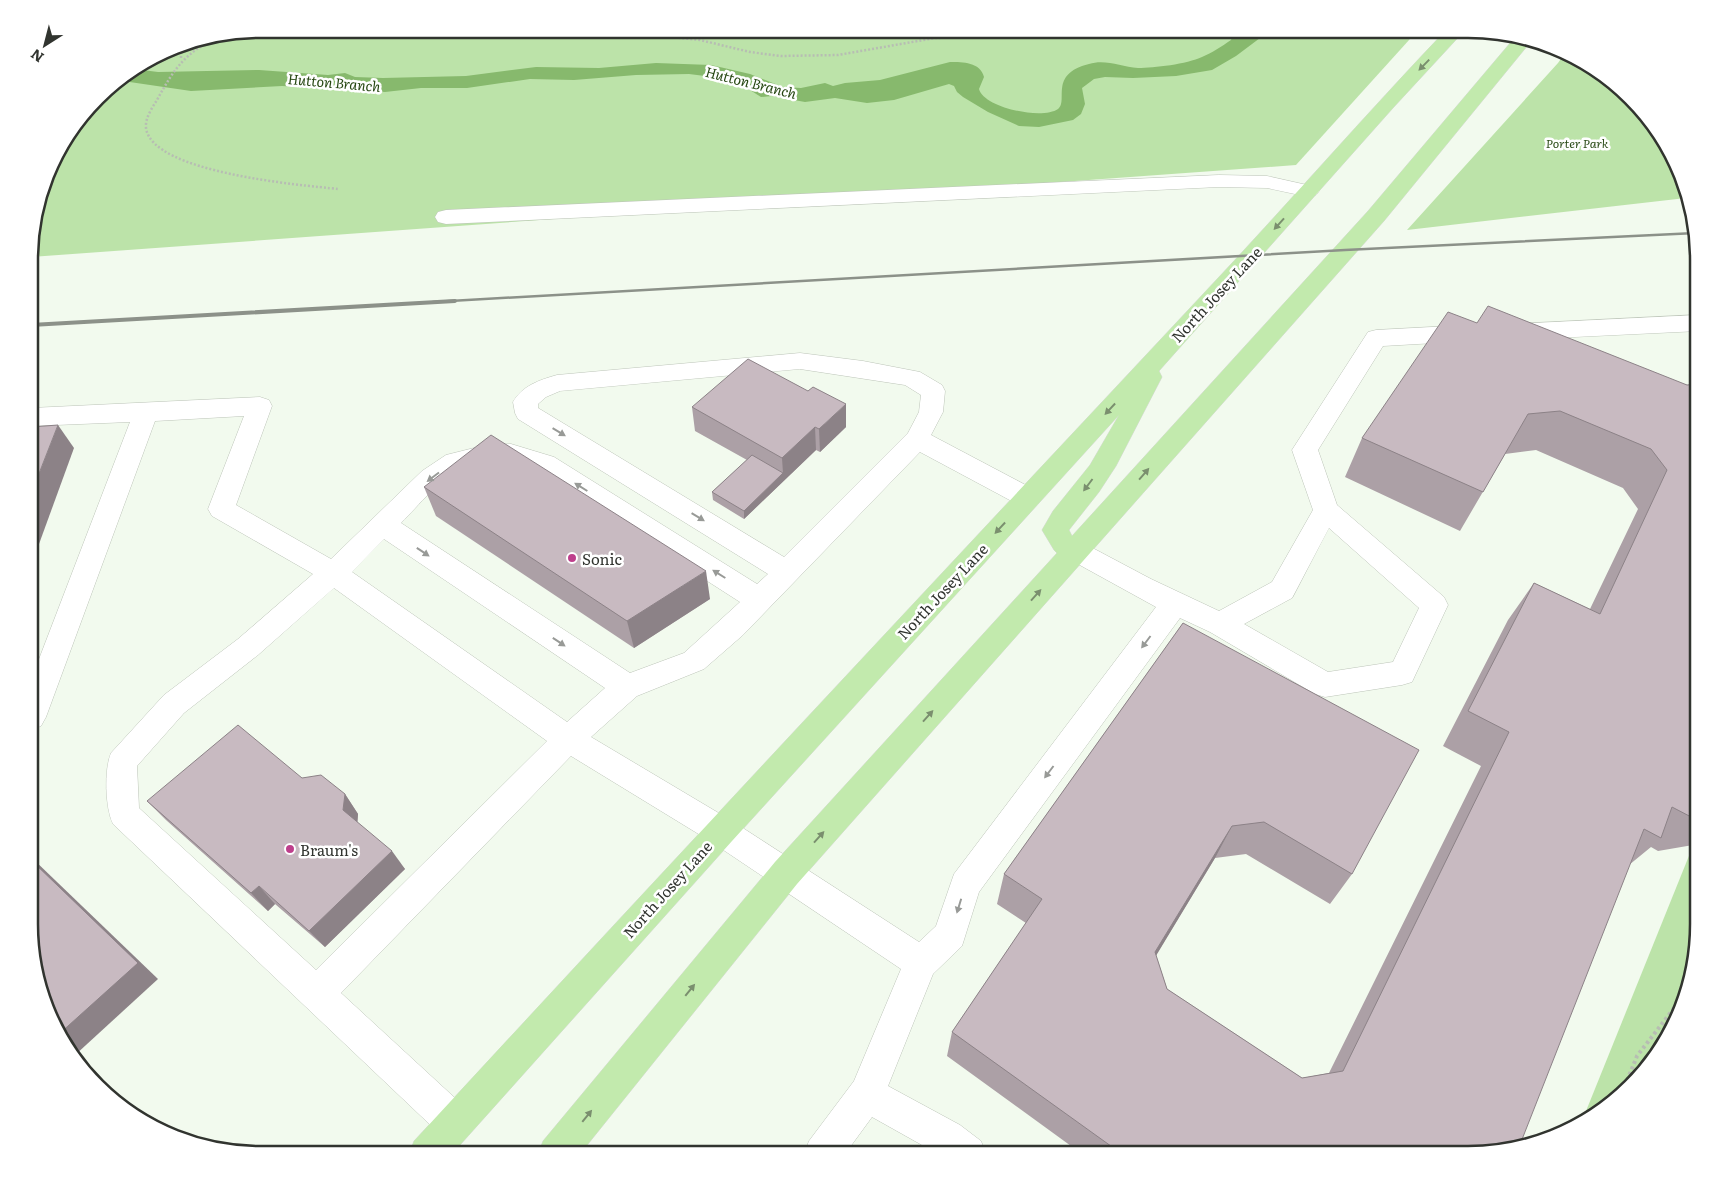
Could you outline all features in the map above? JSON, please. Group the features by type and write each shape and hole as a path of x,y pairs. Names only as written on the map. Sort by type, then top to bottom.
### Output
{"main road":[{"name":"North Josey Lane","path":"434,1146 1163,351 1386,104 1448,38"},
{"path":"563,1146 786,873 1376,216 1520,44"},
{"path":"1076,551 1063,543 1055,530 1060,518 1089,486 1123,434 1163,351"}],"lane":[{"path":"446,218 1219,181 1267,182 1309,191"},
{"path":"1076,551 1141,586 1220,624 1325,685 1402,673 1434,605 1326,510 1305,450 1376,338 1690,323"},
{"path":"317,994 568,739 627,687 694,661 733,627 760,600 917,439 932,412 933,391 912,378 863,369 800,361 557,383 538,391 525,402 527,412 787,572"},
{"path":"38,417 260,406 221,509 333,574 568,739 721,831 921,963"},
{"path":"38,698 146,413"},
{"path":"917,439 1028,498"},
{"path":"455,1123 124,814 122,762 174,704 248,647 333,574 430,478 455,462 486,454 511,453 544,464 760,600"},
{"path":"1220,624 1282,590 1326,510"},
{"path":"382,525 627,687"},
{"path":"828,1146 867,1094 921,963 950,936 966,885 1175,602"},
{"path":"867,1094 947,1138 958,1146"}],"path":[{"path":"680,38 700,40 750,52 781,56 838,55 935,38"},
{"path":"203,45 181,59 150,112 147,132 155,144 166,153 180,160 229,174 338,189"},
{"path":"181,52 181,59"},
{"path":"1628,1079 1637,1056 1674,1008"}],"green space":[{"path":"1411,38 1296,165 38,256 39,230 54,174 67,148 92,113 124,83 161,60 188,49 230,39"},
{"name":"Porter Park","path":"1562,58 1580,67 1604,83 1626,102 1645,124 1661,148 1674,174 1682,198 1407,230"},
{"path":"1690,853 1689,953 1674,1009 1661,1035 1636,1070 1615,1091 1585,1112"}],"water":[{"name":"Hutton Branch","path":"1232,38 1260,38 1236,56 1212,70 1176,76 1105,77 1094,79 1082,88 1085,104 1081,114 1073,120 1039,127 1019,126 988,112 963,97 954,86 949,84 894,100 867,103 835,98 805,102 772,96 761,97 742,85 721,78 689,74 636,75 574,80 530,79 467,88 421,88 385,92 282,86 191,91 126,82 143,70 158,72 259,70 328,75 345,73 355,77 383,78 466,76 536,67 599,68 656,63 711,65 750,74 783,87 801,88 825,83 833,86 880,80 955,62 970,64 979,68 984,77 979,89 983,96 991,102 1002,107 1027,113 1040,113 1058,109 1061,105 1064,81 1068,74 1076,68 1101,62 1138,68 1188,62 1209,54"}],"building":[{"path":"1488,306 1690,385 1690,816 1672,807 1661,838 1644,829 1522,1139 1498,1144 1469,1146 1111,1146 952,1032 1042,899 1004,874 1183,623 1419,750 1352,874 1264,822 1232,826 1155,952 1167,989 1302,1078 1343,1071 1509,732 1468,711 1534,583 1600,614 1667,470 1651,449 1560,411 1528,414 1483,492 1362,438 1448,312 1477,323"},
{"path":"748,359 808,391 813,387 846,404 819,429 815,427 782,458 692,407"},
{"path":"58,425 38,476 38,426"},
{"name":"Sonic","path":"491,435 706,571 627,621 424,487"},
{"path":"752,455 783,473 744,511 712,492"},
{"name":"Braum's","path":"238,725 302,778 321,775 345,794 343,810 392,851 309,931 259,886 251,893 147,801"},
{"path":"38,867 138,963 64,1030 49,995 39,953"}],"railway":[{"path":"433,302 1345,250 1689,233"},
{"path":"38,325 455,301"}],"place":[{"name":"Sonic","path":"572,558"},
{"name":"Braum's","path":"290,849"}]}
